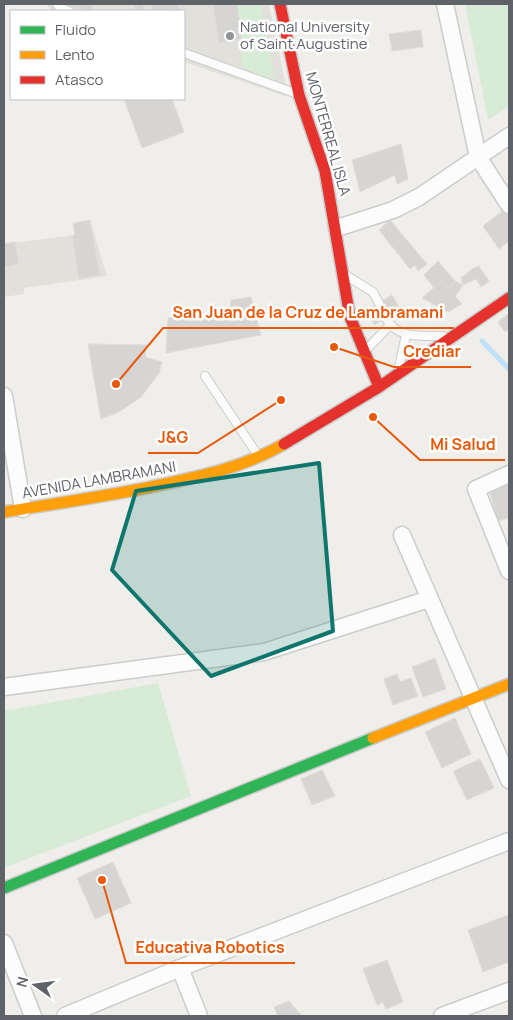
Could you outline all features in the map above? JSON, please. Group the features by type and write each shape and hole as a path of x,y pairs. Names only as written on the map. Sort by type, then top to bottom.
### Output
{"street":[{"name":"MONTERREAL ISLA","path":"280,4 299,95 325,171 350,317 379,387"},
{"path":"445,4 478,158 509,205"},
{"path":"336,228 393,210 419,197 509,136"},
{"name":"AVENIDA LAMBRAMANI","path":"4,512 102,497 210,475 260,458 379,387 509,298"},
{"path":"4,396 23,509"},
{"path":"509,474 476,489 509,571"},
{"path":"402,535 509,780"},
{"path":"4,687 264,652 429,599"},
{"path":"4,888 509,684"},
{"path":"65,1016 180,968 509,841"},
{"path":"4,943 32,1016"},
{"path":"180,968 199,1016"},
{"path":"442,1016 509,991"}],"lane":[{"path":"185,53 299,95"},
{"path":"342,273 373,292 379,303"},
{"path":"364,352 387,322 406,335 452,337"},
{"path":"398,374 406,335"},
{"path":"205,376 260,458"}],"highlighted area":[{"path":"319,463 333,631 211,676 112,570 136,491"}],"shaded area":[{"name":"National University of Saint Augustine","path":"47,4 269,4 288,97 185,62 185,10 50,10"},
{"path":"90,220 107,276 24,288 24,294 4,297 4,244 75,235 73,223"}],"green space":[{"path":"236,4 261,4 275,82 242,67"},
{"path":"465,4 509,4 509,106 488,120"},
{"path":"158,683 191,796 4,868 4,711"}],"building":[{"path":"65,4 91,4 93,10 86,10"},
{"path":"134,4 143,4 144,10 135,10"},
{"path":"151,4 178,4 179,10 152,10"},
{"path":"213,4 237,4 242,39 219,43"},
{"path":"421,30 423,47 392,51 389,34"},
{"path":"124,100 172,100 184,132 142,148"},
{"path":"401,144 408,179 397,184 395,175 360,192 352,160"},
{"path":"505,209 509,216 509,241 499,249 483,226"},
{"path":"90,220 100,275 79,279 72,236 75,235 73,223"},
{"path":"390,220 427,264 418,271 415,265 410,269 379,230"},
{"path":"15,242 19,264 4,267 4,244"},
{"path":"438,261 455,281 450,288 442,281 434,288 424,275"},
{"path":"479,266 489,281 481,287 476,279 463,285 461,278"},
{"path":"442,281 450,288 455,281 463,285 455,296 462,304 448,312 422,298"},
{"path":"392,295 401,310 374,325 367,310"},
{"path":"251,297 261,335 166,353 168,318 202,308 204,315 230,309 231,300"},
{"path":"509,313 509,329 505,332 498,322"},
{"path":"88,344 147,345 145,357 162,362 159,373 141,397 119,412 101,419"},
{"path":"509,484 509,518 498,521 490,493"},
{"path":"435,658 446,689 423,697 412,667"},
{"path":"397,674 400,682 411,678 418,696 393,705 384,679"},
{"path":"455,718 471,754 442,768 425,732"},
{"path":"480,759 494,788 467,800 453,771"},
{"path":"322,770 335,796 312,805 301,779"},
{"path":"113,862 131,903 95,919 77,878"},
{"path":"508,915 509,962 483,972 468,930"},
{"path":"387,960 403,1002 386,1009 383,1002 377,1005 363,969"},
{"path":"289,1001 302,1016 278,1016 274,1007"}],"waterway":[{"path":"482,341 509,369"}],"traffic: fast":[{"path":"4,888 373,738"}],"traffic: slow":[{"path":"4,512 133,491 203,475 236,466 284,444"},
{"path":"373,738 509,684"}],"traffic: jam":[{"path":"280,4 299,95 325,171 350,317 379,387"},
{"path":"284,444 379,387 509,298"}],"place":[{"name":"National University of Saint Augustine","path":"230,36"},
{"name":"Crediar","path":"334,347"},
{"name":"San Juan de la Cruz de Lambramani","path":"116,384"},
{"name":"J&G","path":"281,400"},
{"name":"Mi Salud","path":"373,417"},
{"name":"Educativa Robotics","path":"102,880"}]}
